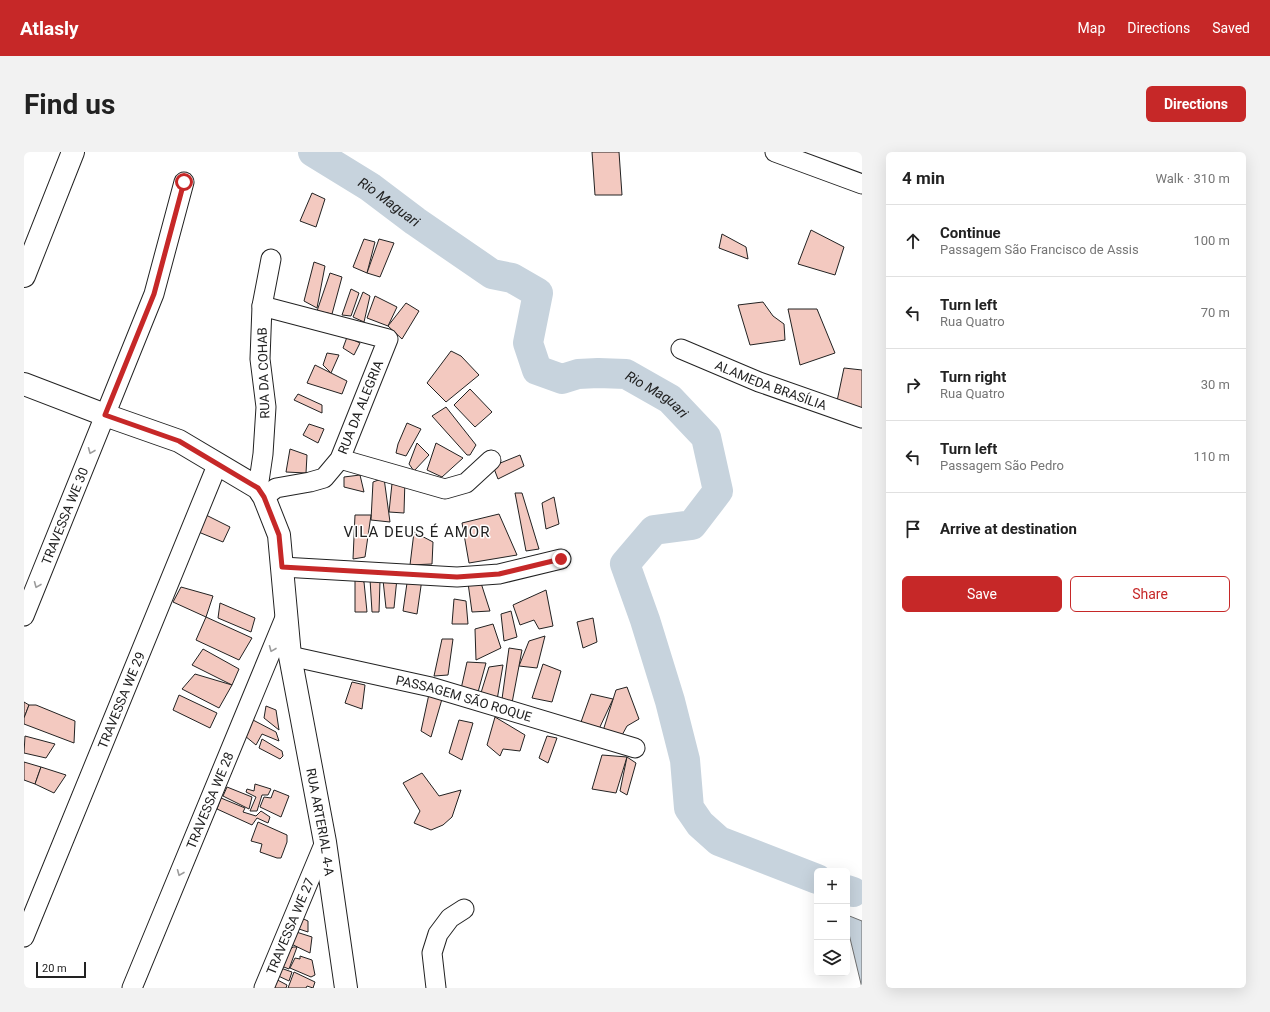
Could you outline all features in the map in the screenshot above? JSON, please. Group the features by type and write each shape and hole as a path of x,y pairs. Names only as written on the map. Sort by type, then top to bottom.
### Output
{"main road":[{"path":"24,276 73,152"},
{"path":"24,384 179,441 218,463 261,493"},
{"name":"RUA ARTERIAL 4-A","path":"261,493 279,535 290,656 325,842 346,988"}],"street":[{"path":"775,152 862,184"},
{"name":"TRAVESSA WE 30","path":"24,616 154,294 184,182"},
{"name":"RUA DA COHAB","path":"261,493 266,407 260,359 262,306 271,260"},
{"name":"RUA DA ALEGRIA","path":"261,493 276,488 324,478 340,459 388,339 262,306"},
{"name":"ALAMEDA BRASÍLIA","path":"681,349 759,382 862,418"},
{"path":"340,459 445,489 466,483 491,460"},
{"name":"TRAVESSA WE 29","path":"24,937 218,463"},
{"path":"282,567 457,577 499,574 561,559"},
{"name":"TRAVESSA WE 28","path":"132,988 287,613"},
{"name":"PASSAGEM SÃO ROQUE","path":"290,656 431,687 635,748"},
{"name":"TRAVESSA WE 27","path":"264,988 325,842"},
{"path":"436,988 432,953 438,934 450,918 464,909"}],"shaded area":[{"path":"850,916 862,921 862,988 850,938"}],"building":[{"path":"592,152 619,152 622,195 595,195"},
{"path":"312,193 325,199 316,227 300,221"},
{"path":"811,230 844,247 835,275 798,264"},
{"path":"722,234 746,247 748,259 719,248"},
{"path":"364,239 375,242 367,273 353,267"},
{"path":"379,239 394,243 380,277 367,273"},
{"path":"314,262 325,266 317,308 304,301"},
{"path":"330,273 342,277 332,314 317,311"},
{"path":"351,289 359,293 351,316 342,315"},
{"path":"363,292 370,296 364,322 353,317"},
{"path":"375,296 397,307 388,326 367,318"},
{"path":"763,302 773,316 784,324 785,340 750,345 738,305"},
{"path":"406,303 419,311 402,339 388,326"},
{"path":"788,309 817,309 835,353 800,365"},
{"path":"347,337 360,343 354,355 343,348"},
{"path":"451,351 461,356 479,375 446,402 427,383"},
{"path":"327,353 339,355 331,373 323,365"},
{"path":"315,365 347,381 342,394 307,383"},
{"path":"844,368 862,370 862,412 836,406"},
{"path":"470,389 492,412 475,427 454,405"},
{"path":"298,394 322,405 322,413 294,400"},
{"path":"446,407 476,445 470,455 467,455 432,416"},
{"path":"407,423 421,429 406,456 396,453 398,444"},
{"path":"309,424 324,429 318,443 303,435"},
{"path":"417,443 429,455 414,471 409,464"},
{"path":"436,443 463,458 442,477 427,470"},
{"path":"290,449 307,455 306,473 286,472"},
{"path":"520,455 524,466 498,479 493,466"},
{"path":"393,474 405,478 404,513 389,512"},
{"path":"360,475 364,492 344,487 344,477"},
{"path":"384,478 390,522 371,520 373,482"},
{"path":"515,493 522,493 539,549 526,551"},
{"path":"554,497 559,524 546,529 542,503"},
{"path":"499,514 517,555 469,563 462,523"},
{"path":"206,515 230,527 223,542 196,531"},
{"path":"355,515 371,515 365,557 353,559"},
{"path":"414,532 433,542 432,564 410,565"},
{"path":"397,578 394,608 386,608 383,580"},
{"path":"355,579 364,582 367,612 355,612"},
{"path":"370,579 380,581 379,612 372,612"},
{"path":"422,579 417,614 403,611 407,583"},
{"path":"468,583 481,583 490,611 472,612"},
{"path":"181,587 213,596 206,617 173,602"},
{"path":"546,590 553,626 539,629 534,620 520,625 513,605"},
{"path":"454,599 466,601 468,624 452,624"},
{"path":"220,603 255,618 251,632 218,618"},
{"path":"511,611 517,637 504,641 501,614"},
{"path":"206,617 252,638 239,660 196,640"},
{"path":"593,618 597,642 583,648 577,622"},
{"path":"493,624 501,648 476,660 475,629"},
{"path":"545,636 537,668 519,666 529,641"},
{"path":"442,639 453,639 448,675 434,676"},
{"path":"509,648 522,650 512,703 502,699"},
{"path":"203,649 239,669 232,685 192,665"},
{"path":"467,662 486,663 478,692 461,689"},
{"path":"543,664 561,671 552,702 532,698"},
{"path":"503,665 497,700 480,696 489,667"},
{"path":"195,674 232,685 219,708 182,689"},
{"path":"352,682 365,685 362,709 345,703"},
{"path":"627,687 639,719 627,726 621,737 602,734 616,690"},
{"path":"429,694 442,699 431,737 421,731"},
{"path":"591,694 613,699 599,729 581,722"},
{"path":"179,695 217,713 210,728 173,710"},
{"path":"24,702 29,705 24,718"},
{"path":"29,705 36,705 75,721 74,743 24,724 24,718"},
{"path":"266,706 276,710 279,730 264,718"},
{"path":"495,717 525,735 520,751 503,749 500,756 487,745"},
{"path":"253,720 276,732 279,741 262,734 256,745 245,736"},
{"path":"459,720 473,723 462,760 449,753"},
{"path":"25,736 55,744 46,758 24,753"},
{"path":"547,736 557,738 548,763 539,758"},
{"path":"262,739 282,751 283,756 280,759 259,748"},
{"path":"602,755 627,757 616,793 592,789"},
{"path":"627,757 636,763 627,795 620,791"},
{"path":"24,762 41,767 35,784 24,780"},
{"path":"41,767 66,775 54,793 35,784"},
{"path":"422,773 439,796 461,790 452,817 443,825 431,830 414,823 420,811 403,783"},
{"path":"255,784 271,789 268,795 262,795 257,811 250,811 256,797 246,792 247,789 254,791"},
{"path":"227,787 252,797 249,809 223,796"},
{"path":"274,790 289,796 281,817 260,807 264,797 271,798"},
{"path":"221,798 245,808 243,812 256,816 261,811 270,817 268,823 257,818 252,825 217,809"},
{"path":"258,822 287,835 287,842 281,858 260,852 262,844 251,841"},
{"path":"295,915 308,921 308,932 290,926"},
{"path":"290,930 312,937 310,953 285,941"},
{"path":"293,947 297,947 289,969 276,964"},
{"path":"300,956 312,960 315,975 311,977 290,968 295,958 300,959"},
{"path":"275,966 292,972 289,981 272,973"},
{"path":"294,972 315,982 313,988 307,986 306,988 288,988"},
{"path":"270,976 287,985 286,988 266,988"}],"waterway":[{"name":"Rio Maguari","path":"313,152 370,187 415,221 492,274 512,278 538,293 528,343 537,370 562,379 578,374 626,374 670,399 706,437 718,491 692,525 654,530 625,564 645,620 670,701 685,760 689,808 700,824 719,841 814,878"}],"district":[{"name":"VILA DEUS É AMOR","path":"417,532"}],"route":[{"path":"184,182 154,294 105,415 179,441 258,488 264,497 279,535 282,567 457,577 499,574 561,559"}]}
